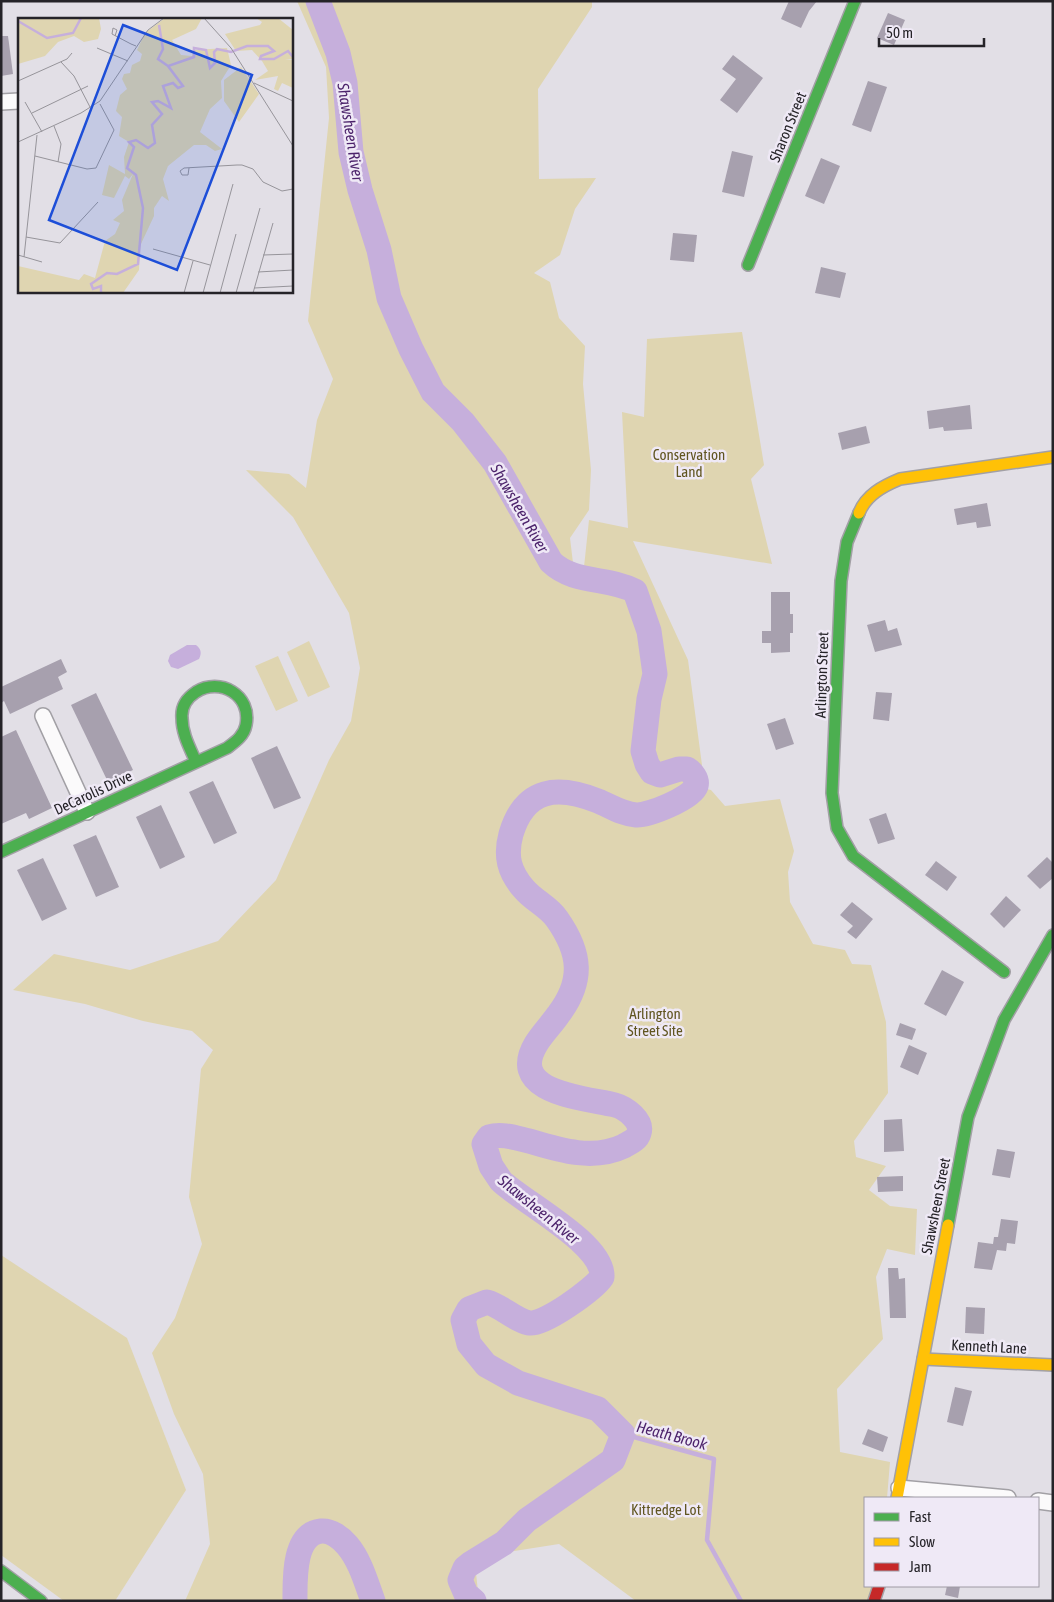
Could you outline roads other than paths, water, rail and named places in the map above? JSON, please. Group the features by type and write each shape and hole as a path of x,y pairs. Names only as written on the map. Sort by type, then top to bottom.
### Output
{"street":[{"name":"Sharon Street","path":"748,264 855,1"},
{"path":"1,102 18,101"},
{"name":"Arlington Street","path":"1004,972 865,867 844,843 837,828 832,793 841,581 847,542 853,524 871,496 884,486 917,475 1053,457"},
{"name":"DeCarolis Drive","path":"1,852 196,762 234,744 244,731 247,719 245,707 239,696 225,687 214,685 203,687 189,697 184,706 181,716 182,726 196,762"},
{"path":"43,716 87,812"},
{"name":"Shawsheen Street","path":"898,1493 968,1117 1004,1020 1053,935"},
{"name":"Kenneth Lane","path":"923,1359 1053,1365"},
{"path":"898,1493 986,1497"},
{"path":"1039,1501 1053,1503"},
{"path":"1,1571 41,1601"},
{"path":"874,1601 878,1587"}],"waterway":[{"name":"Shawsheen River","path":"318,1 338,53 345,83 351,152 360,190 379,250 389,298 411,349 433,392 463,422 495,463 551,562 570,574 635,591 649,631 655,674 649,699 643,751 647,764 652,772 660,775 679,769 687,769 696,781 696,786 687,796 642,815 621,811 598,801 570,793 557,792 545,794 534,799 525,807 517,818 511,834 508,849 510,863 515,876 528,893 557,919 565,931 575,955 575,979 572,990 566,1003 536,1044 530,1061 532,1074 541,1083 554,1091 615,1105 633,1116 640,1128 635,1139 624,1146 600,1153 564,1150 504,1136 489,1137 484,1144 491,1166 501,1181 577,1238 590,1251 599,1264 602,1277 568,1306 536,1322 529,1323 524,1321 487,1302 469,1309 463,1320 469,1344 486,1365 518,1383 598,1409 623,1434 613,1460 527,1520 504,1543 465,1568 460,1580 466,1594 474,1601"},
{"name":"Heath Brook","path":"623,1434 714,1459 707,1540 741,1601"},
{"name":"Shawsheen River","path":"295,1601 296,1570 300,1549 305,1540 312,1534 321,1531 336,1535 352,1551 373,1601"}],"park label":[{"name":"Conservation Land","path":"689,464"},
{"name":"Arlington Street Site","path":"655,1022"},
{"name":"Kittredge Lot","path":"666,1510"}]}
